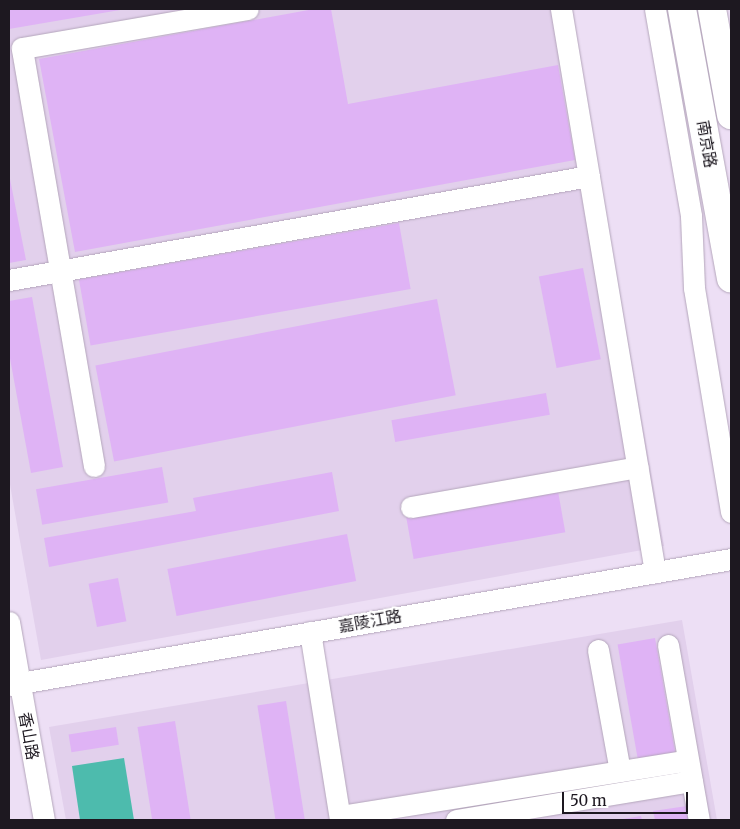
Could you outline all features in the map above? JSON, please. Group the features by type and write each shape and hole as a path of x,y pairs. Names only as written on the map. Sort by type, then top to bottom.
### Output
{"main road":[{"name":"南京路","path":"682,9 731,279"},
{"name":"南京路","path":"712,9 731,115"}],"street":[{"path":"94,466 22,48 248,9"},
{"path":"561,9 655,572"},
{"path":"655,9 692,216 694,288 731,512"},
{"path":"9,280 589,176"},
{"path":"411,507 638,467"},
{"name":"嘉陵江路","path":"14,684 731,559"},
{"name":"香山路","path":"9,622 14,684 44,820"},
{"path":"310,632 340,818 620,771 690,771"},
{"path":"668,645 698,820"},
{"path":"598,650 620,771"},
{"path":"456,820 557,812 690,771"}],"shaded area":[{"path":"9,9 570,9 664,546 41,660 9,479"},
{"path":"682,620 717,820 66,820 49,727"},
{"path":"124,758 134,820 80,820 72,766"}],"building":[{"path":"9,9 120,9 120,10 9,29"},
{"path":"314,9 331,9 348,104 558,65 575,160 75,252 39,59"},
{"path":"9,174 26,260 9,263"},
{"path":"399,223 411,289 91,345 79,279"},
{"path":"583,268 601,359 557,368 539,277"},
{"path":"32,297 63,467 31,473 9,353 9,301"},
{"path":"437,299 456,395 114,462 95,365"},
{"path":"546,393 550,415 395,442 391,420"},
{"path":"162,467 168,502 42,525 36,489"},
{"path":"332,472 339,511 49,567 44,538 196,511 193,498"},
{"path":"558,491 565,532 414,559 406,518"},
{"path":"347,534 356,581 177,616 167,569"},
{"path":"118,578 126,621 97,627 89,584"},
{"path":"655,638 676,756 638,763 618,645"},
{"path":"286,701 305,820 275,820 257,706"},
{"path":"175,721 191,820 152,820 137,727"},
{"path":"116,727 119,745 71,752 69,735"},
{"path":"687,806 689,820 655,820 653,811"},
{"path":"641,816 642,820 623,820 623,819"}]}
